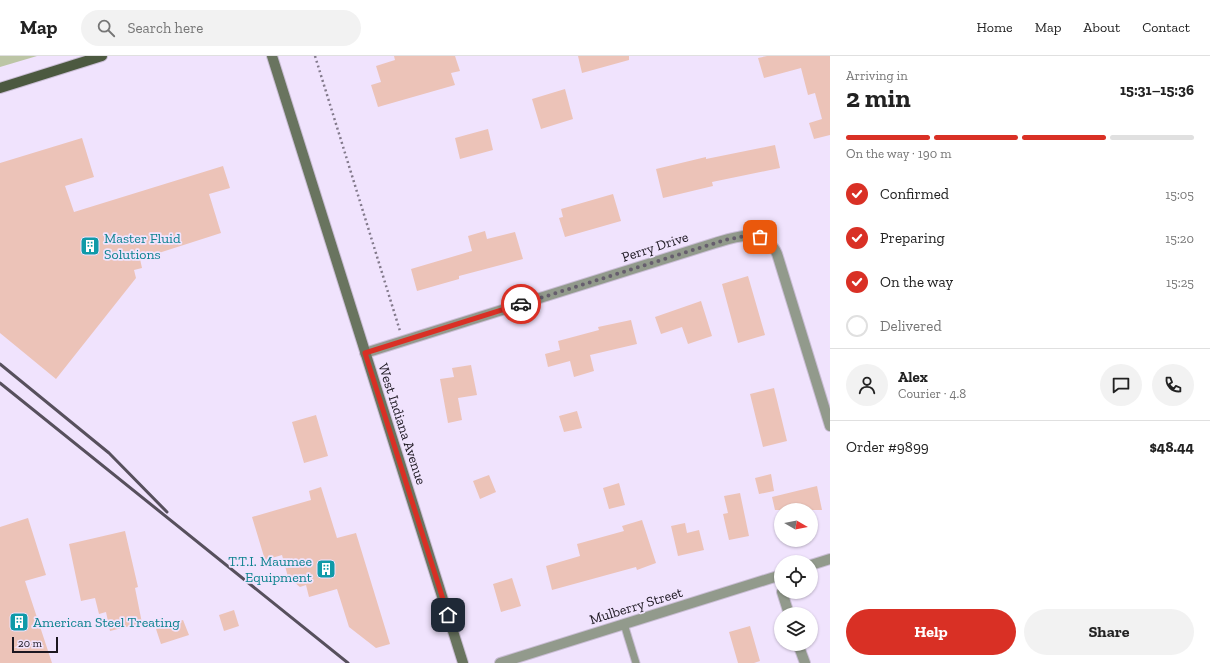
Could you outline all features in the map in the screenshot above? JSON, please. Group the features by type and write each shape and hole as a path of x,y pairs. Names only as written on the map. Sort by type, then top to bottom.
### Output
{"main road":[{"path":"0,88 102,56"},
{"name":"West Indiana Avenue","path":"272,56 463,663"}],"street":[{"name":"Perry Drive","path":"365,353 715,243 735,237 753,236 767,240 773,246 778,257 830,426"},
{"path":"818,563 830,559"},
{"name":"Mulberry Street","path":"500,663 774,578"},
{"path":"800,651 804,663"}],"lane":[{"path":"624,624 636,663"}],"path":[{"path":"315,56 401,336"}],"green space":[{"path":"0,56 37,56 0,67"}],"building":[{"path":"394,56 455,56 460,71 451,73 455,85 378,107 371,85 381,82 376,66 395,60"},
{"path":"578,56 629,56 629,60 582,73"},
{"path":"767,56 830,56 830,135 814,139 809,123 822,119 815,93 808,95 801,68 764,78 758,58"},
{"path":"565,89 573,119 541,129 532,99"},
{"path":"488,129 493,150 460,159 455,138"},
{"name":"Master Fluid Solutions","path":"82,138 94,177 65,186 74,212 223,166 230,188 209,194 221,233 140,259 142,268 134,270 136,278 56,379 0,333 0,163"},
{"path":"775,145 780,168 712,182 713,186 663,198 656,169 706,157 706,159"},
{"path":"613,194 621,221 565,237 559,218 563,217 561,209"},
{"path":"485,231 487,239 515,232 523,259 459,276 459,279 417,291 411,269 472,251 468,236"},
{"path":"748,276 765,335 738,343 722,284"},
{"path":"701,301 712,336 688,344 682,327 661,334 655,317"},
{"path":"631,320 637,344 590,355 594,371 574,377 570,361 548,367 545,354 560,350 558,341 599,330 598,327"},
{"path":"471,365 477,395 458,398 462,420 448,423 440,379 454,377 452,368"},
{"path":"774,388 787,441 763,447 750,394"},
{"path":"577,411 582,428 564,432 559,416"},
{"path":"316,415 328,456 304,463 292,422"},
{"path":"771,474 774,491 759,494 755,478"},
{"path":"489,475 496,492 480,499 473,481"},
{"path":"619,483 625,505 609,509 603,488"},
{"path":"817,486 822,510 818,510 818,503 774,503 774,506 772,497"},
{"name":"T.T.I. Maumee Equipment","path":"321,487 337,538 356,533 390,644 376,648 349,627 337,589 309,597 306,585 300,587 288,577 282,555 265,560 252,517 311,500 309,491"},
{"path":"740,493 749,536 729,540 723,514 728,513 724,496"},
{"name":"American Steel Treating","path":"28,518 46,575 25,581 52,663 0,663 0,527"},
{"path":"642,520 656,563 637,570 636,567 552,590 546,566 580,556 577,544 624,531 622,526"},
{"path":"685,523 687,533 699,530 704,550 678,556 671,526"},
{"path":"125,531 138,587 135,588 142,623 110,631 106,612 99,614 95,598 81,601 69,544"},
{"path":"512,578 521,606 501,612 493,584"},
{"path":"234,610 239,626 224,631 219,615"},
{"path":"183,620 189,635 161,644 156,629"},
{"path":"750,626 760,661 754,663 738,663 729,632"}],"railway":[{"path":"0,364 109,453 167,512"},
{"path":"0,383 348,663"}],"way so far":[{"path":"521,304 735,237 760,237"}],"place":[{"name":"Master Fluid Solutions","path":"90,246"},
{"name":"T.T.I. Maumee Equipment","path":"326,569"},
{"name":"American Steel Treating","path":"19,622"}],"route":[{"path":"448,615 365,353 521,304"}]}
